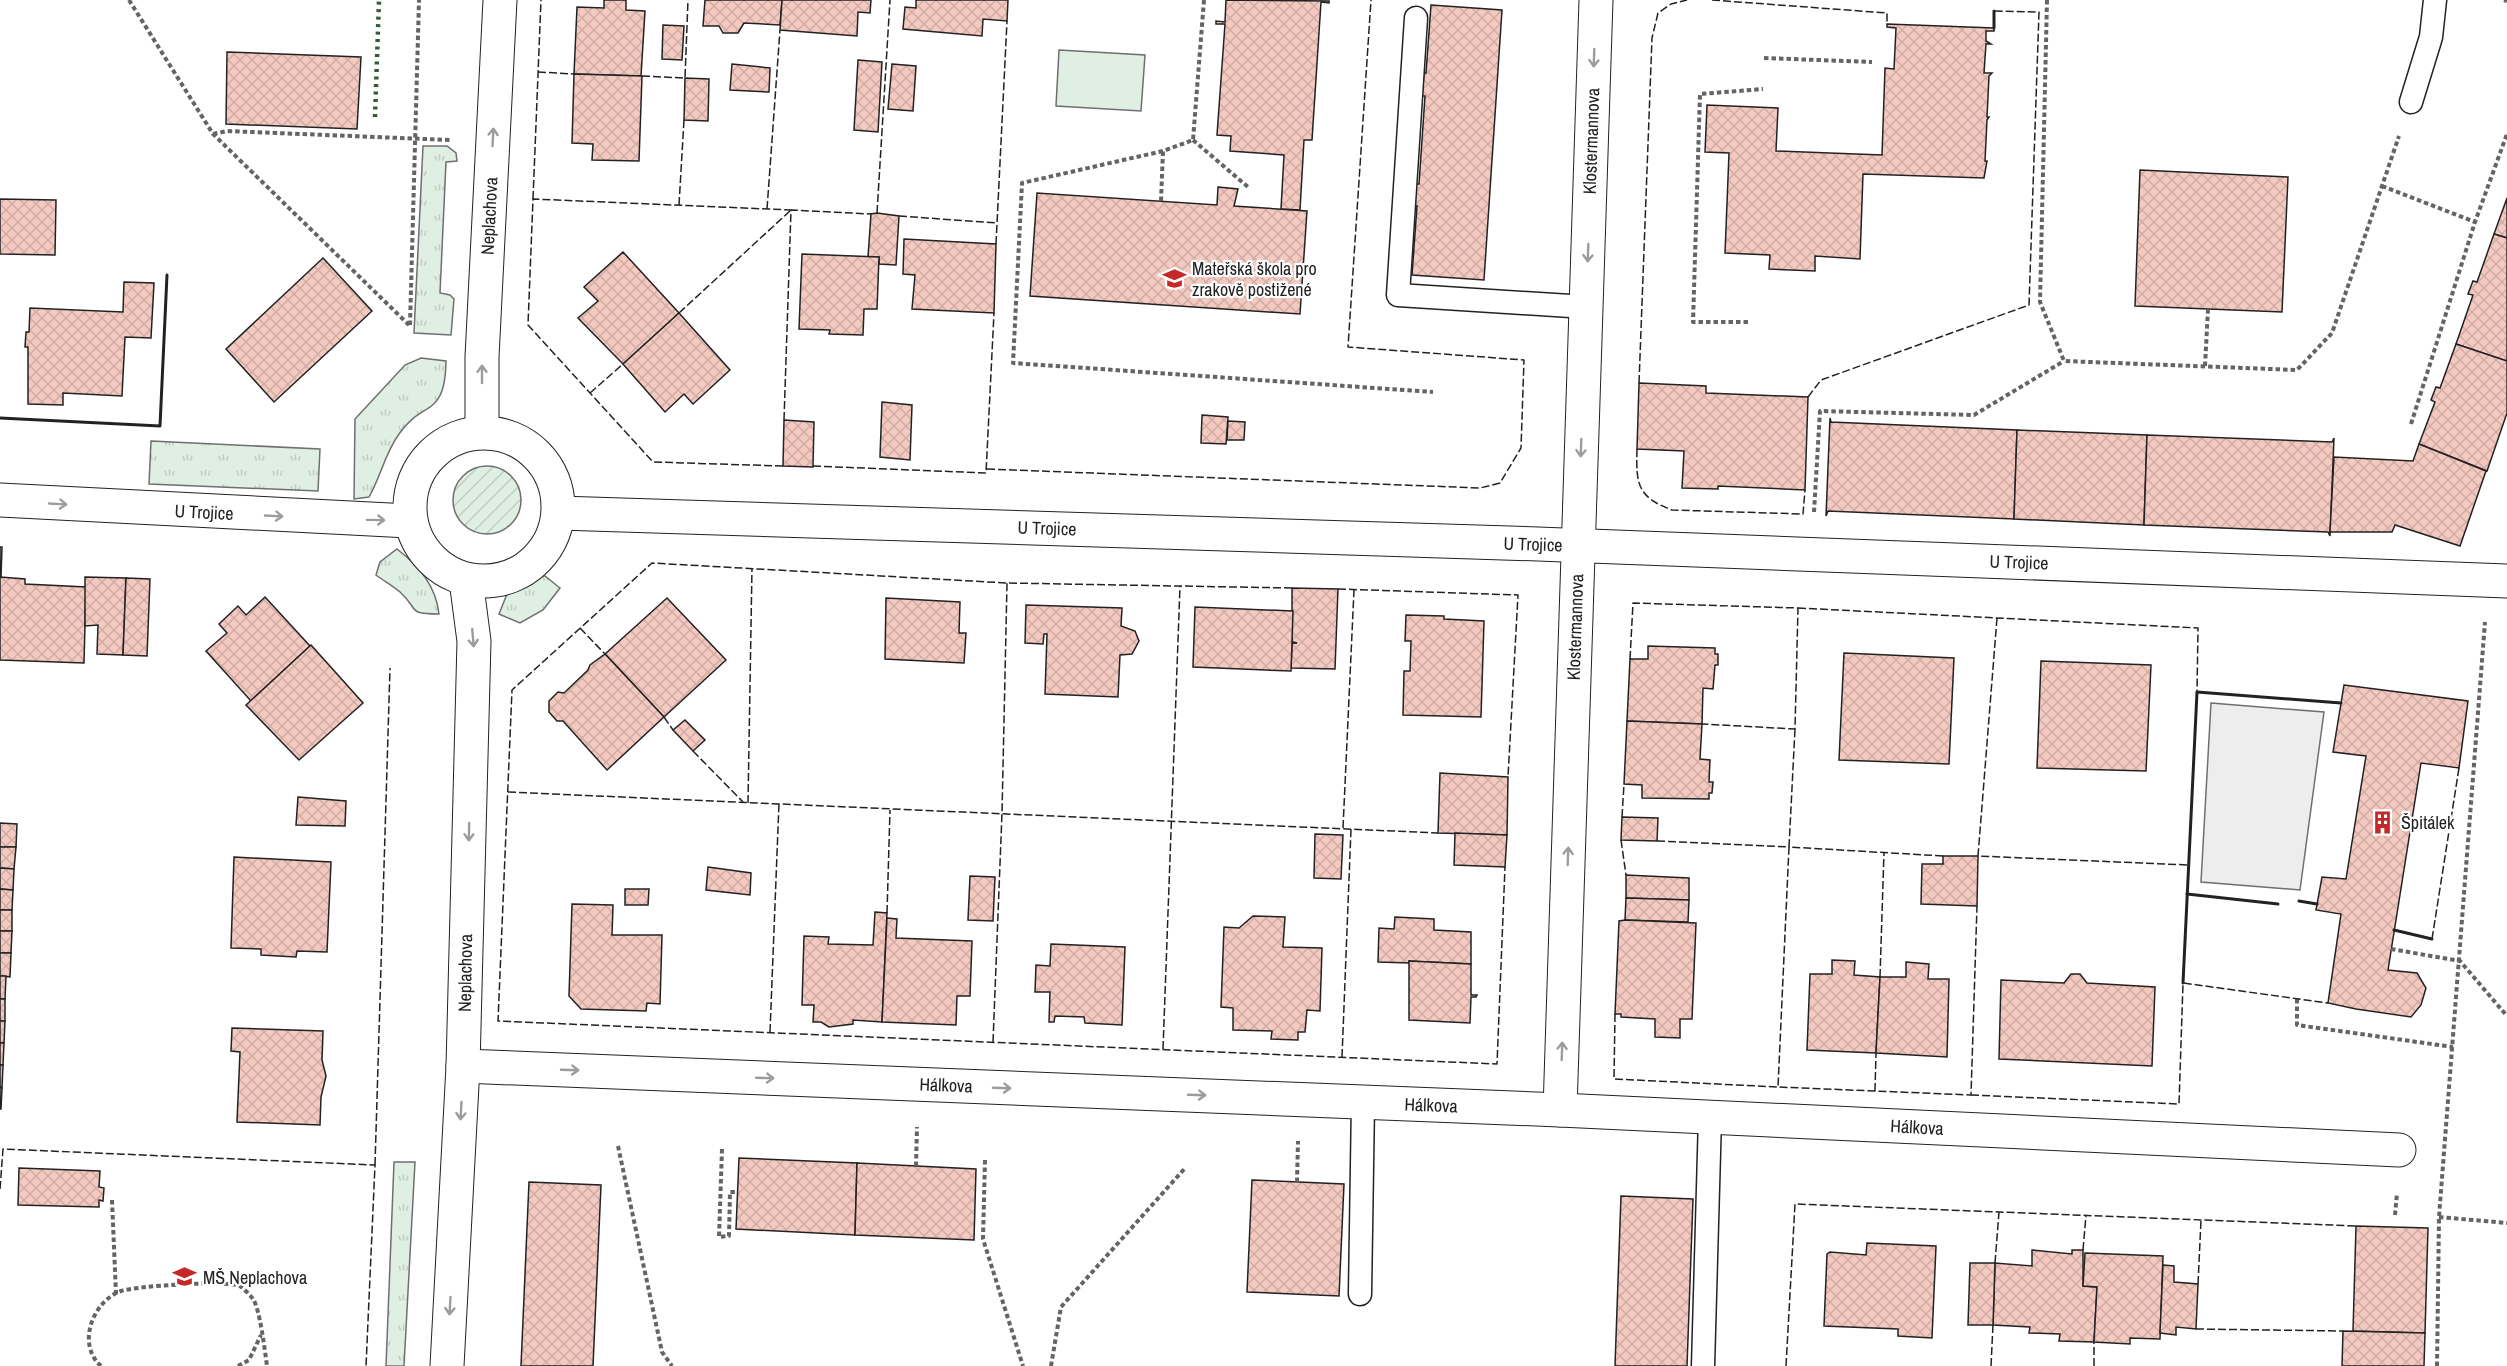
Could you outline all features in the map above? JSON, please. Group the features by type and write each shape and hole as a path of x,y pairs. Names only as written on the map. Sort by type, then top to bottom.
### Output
{"street":[{"name":"Neplachova","path":"482,432 482,357 500,0"},
{"name":"Klostermannova","path":"1560,1110 1596,0"},
{"path":"482,432 507,436 529,448 546,466 557,488 559,513 554,534 543,552 528,567 510,577 487,580 466,580 445,570 427,555 409,521 411,489 421,467 437,449 458,437 482,432"},
{"name":"U Trojice","path":"0,500 409,521"},
{"name":"U Trojice","path":"559,513 1578,545 2507,581"},
{"name":"Neplachova","path":"447,1366 463,1066 474,641 466,580"},
{"name":"Hálkova","path":"463,1066 1560,1110 2399,1150"}],"lane":[{"path":"2411,102 2432,37 2435,0"},
{"path":"1416,18 1398,295 1586,307"},
{"path":"1360,1294 1363,1102"},
{"path":"1703,1366 1710,1117"}],"path":[{"path":"129,0 213,134 410,326 419,0"},
{"path":"1193,140 1204,0"},
{"path":"2047,0 2040,302 2064,361"},
{"path":"1764,58 1872,62"},
{"path":"1748,322 1693,322 1700,94 1763,89"},
{"path":"1815,496 1820,411 1974,415 2064,361 2297,370 2332,333 2411,102"},
{"path":"213,134 227,131 493,142"},
{"path":"2410,424 2475,222 2507,134"},
{"path":"1193,140 1163,151 1022,183 1013,363 1433,392"},
{"path":"1193,140 1248,187"},
{"path":"1161,201 1163,151"},
{"path":"2382,186 2475,222"},
{"path":"2205,366 2208,309"},
{"path":"2437,1366 2439,1217 2485,624"},
{"path":"2391,949 2460,961 2507,1016"},
{"path":"2298,999 2297,1025 2453,1047"},
{"path":"618,1146 662,1352 672,1366"},
{"path":"722,1149 719,1237 729,1236 730,1192 737,1192"},
{"path":"985,1160 983,1239 1023,1366"},
{"path":"1051,1366 1061,1307 1186,1167"},
{"path":"112,1200 116,1294"},
{"path":"2439,1217 2507,1223"},
{"path":"101,1366 88,1342 90,1325 103,1302 122,1291 211,1282 240,1286 254,1300 267,1366"},
{"path":"238,1366 249,1359 261,1334"}],"green space":[{"path":"1059,50 1145,55 1141,111 1056,106"},
{"path":"423,146 447,146 456,153 457,161 446,162 440,293 450,295 454,299 451,335 414,333"},
{"path":"421,358 446,361 442,392 431,406 408,423 399,434 369,497 354,499 355,419 405,365"},
{"path":"151,441 320,449 318,491 149,484"},
{"path":"480,466 494,466 506,471 516,481 521,500 516,519 506,529 494,534 480,534 468,529 458,519 453,507 453,493 458,481 468,471"},
{"path":"397,549 425,577 434,594 439,614 417,612 400,592 376,575 380,562"},
{"path":"537,576 545,576 560,588 543,610 520,623 499,614 507,594"},
{"path":"394,1162 415,1162 404,1366 386,1366"}],"shaded area":[{"path":"2211,703 2324,712 2300,890 2201,882"}],"building":[{"path":"604,0 626,0 626,10 645,11 641,76 574,74 577,7 604,8"},
{"path":"705,0 782,0 780,25 744,23 738,33 723,33 719,26 703,26"},
{"path":"782,0 871,0 870,13 858,12 857,36 780,30"},
{"path":"916,0 1008,0 1007,21 983,19 982,36 903,29 905,7 916,8"},
{"path":"1226,0 1329,1 1329,3 1321,2 1312,140 1304,140 1300,210 1281,209 1284,155 1230,151 1231,136 1217,135 1225,24 1216,24 1216,21 1225,22"},
{"path":"1431,5 1502,10 1484,280 1412,275 1417,206 1414,206 1416,184 1419,184 1425,96 1422,96"},
{"path":"1887,24 1994,28 1994,31 1986,31 1986,41 1991,44 1986,44 1984,73 1992,73 1989,76 1987,117 1989,117 1985,161 1987,161 1984,178 1863,174 1860,259 1815,256 1815,271 1769,269 1770,255 1725,253 1729,153 1705,152 1707,105 1778,108 1776,151 1882,155 1885,68 1894,69 1896,28 1887,27"},
{"path":"663,25 684,26 682,60 662,59"},
{"path":"227,52 361,57 357,129 226,124"},
{"path":"858,60 882,62 878,132 854,130"},
{"path":"732,64 770,68 769,92 730,90"},
{"path":"892,64 916,66 913,111 888,109"},
{"path":"574,74 642,76 639,161 592,160 593,144 572,143"},
{"path":"685,78 709,79 708,121 684,120"},
{"path":"2140,170 2288,177 2282,312 2135,306"},
{"path":"1218,187 1238,189 1234,206 1307,211 1300,314 1030,296 1037,193 1217,205"},
{"path":"2507,198 2507,238 2494,234"},
{"path":"0,199 56,200 55,255 0,254"},
{"path":"871,214 899,216 896,265 879,264 879,257 868,257"},
{"path":"2494,234 2507,238 2507,361 2456,344 2473,295 2468,294 2473,281 2477,282"},
{"path":"904,239 996,244 994,313 912,309 915,275 903,274"},
{"path":"623,252 679,313 623,364 578,318 598,301 584,287"},
{"path":"802,254 879,257 877,309 864,309 863,335 829,334 830,330 799,329"},
{"path":"323,258 372,311 274,402 226,349"},
{"path":"124,282 154,283 151,338 125,337 122,396 63,393 63,405 28,404 28,347 25,347 26,332 29,332 30,308 123,312"},
{"path":"679,313 730,370 693,404 684,394 665,412 623,364"},
{"path":"2456,344 2507,361 2507,413 2487,471 2419,444 2435,402 2431,400 2436,387 2440,388"},
{"path":"1639,383 1706,386 1706,393 1808,397 1805,490 1718,486 1718,489 1682,488 1684,451 1637,449"},
{"path":"882,402 912,405 910,460 880,457"},
{"path":"1202,415 1228,417 1226,444 1201,443"},
{"path":"1830,418 1831,422 2017,430 2014,519 1828,511 1826,516"},
{"path":"784,420 814,422 813,467 783,466"},
{"path":"1228,421 1245,422 1244,440 1227,440"},
{"path":"2017,430 2147,435 2144,525 2014,519"},
{"path":"2147,435 2332,442 2334,438 2330,536 2328,532 2144,525"},
{"path":"2419,444 2486,471 2460,546 2395,525 2392,532 2330,532 2334,457 2413,461"},
{"path":"0,547 2,547 1,577 0,577"},
{"path":"0,577 25,579 25,584 86,587 84,663 0,660"},
{"path":"85,577 126,578 123,655 97,654 98,625 85,626"},
{"path":"126,578 150,579 147,656 123,655"},
{"path":"1292,588 1338,589 1335,669 1291,668 1292,643 1297,643 1292,642"},
{"path":"265,597 310,646 251,701 206,651 227,633 219,624 238,606 246,615"},
{"path":"667,598 726,660 664,717 605,654"},
{"path":"886,598 960,602 959,633 966,633 964,663 885,659"},
{"path":"1026,605 1122,608 1121,626 1135,631 1139,641 1132,654 1120,655 1118,697 1045,694 1047,634 1044,634 1043,644 1025,643"},
{"path":"1195,607 1293,611 1292,642 1297,643 1292,643 1291,671 1193,667"},
{"path":"1406,615 1444,616 1444,619 1484,621 1481,717 1403,715 1404,671 1410,671 1411,641 1405,641"},
{"path":"311,645 363,703 299,760 246,705"},
{"path":"1648,646 1715,648 1715,654 1718,654 1718,665 1715,665 1713,689 1703,688 1702,724 1627,721 1630,659 1648,659"},
{"path":"1844,653 1954,658 1949,764 1839,760"},
{"path":"605,654 664,717 607,770 563,721 557,721 549,712 549,701 558,692 564,693 588,670 590,665"},
{"path":"2041,661 2151,665 2146,771 2037,768"},
{"name":"Špitálek","path":"2344,685 2468,701 2459,768 2421,763 2388,970 2417,973 2426,988 2421,1005 2411,1017 2328,1003 2341,914 2316,910 2322,877 2346,879 2366,756 2333,752"},
{"path":"685,720 705,740 693,751 673,730"},
{"path":"1627,721 1702,724 1700,759 1710,760 1709,782 1713,782 1709,799 1642,798 1642,785 1624,784"},
{"path":"1440,773 1508,777 1507,835 1438,833"},
{"path":"298,797 346,801 345,826 296,825"},
{"path":"1622,817 1658,818 1657,841 1621,840"},
{"path":"0,823 17,824 16,847 0,847"},
{"path":"1455,833 1507,835 1505,867 1454,865"},
{"path":"1315,834 1343,835 1341,879 1314,878"},
{"path":"0,847 16,847 14,869 0,868"},
{"path":"1943,856 1978,856 1977,906 1921,904 1922,864 1943,864"},
{"path":"234,857 331,862 327,952 297,951 296,957 261,955 261,949 231,948"},
{"path":"708,867 751,873 750,895 706,890"},
{"path":"0,868 14,869 13,890 0,889"},
{"path":"1626,875 1689,878 1689,900 1626,898"},
{"path":"970,876 995,877 993,921 968,920"},
{"path":"0,889 13,890 12,910 0,910"},
{"path":"625,889 649,889 648,905 625,905"},
{"path":"1626,898 1689,900 1688,922 1625,920"},
{"path":"572,904 613,905 612,935 662,935 660,1004 647,1003 646,1011 581,1009 569,996"},
{"path":"0,910 12,910 12,931 0,931"},
{"path":"875,912 887,913 882,1022 853,1020 853,1024 829,1027 821,1022 813,1022 814,1005 802,1005 804,936 829,937 828,944 873,945"},
{"path":"1253,916 1285,917 1283,947 1322,948 1320,1011 1307,1010 1305,1032 1298,1032 1298,1040 1271,1039 1272,1031 1233,1030 1233,1008 1221,1007 1224,927 1239,928"},
{"path":"1395,917 1434,919 1434,930 1471,932 1471,964 1378,962 1379,928 1394,929"},
{"path":"887,918 897,919 896,938 972,941 970,996 957,996 956,1025 882,1022"},
{"path":"1619,921 1696,923 1692,1019 1680,1019 1680,1038 1655,1037 1655,1019 1621,1017 1621,1014 1615,1014"},
{"path":"0,931 12,931 11,953 0,953"},
{"path":"1051,944 1125,947 1122,1025 1085,1023 1084,1017 1055,1016 1054,1022 1049,1022 1050,992 1035,992 1036,965 1050,966"},
{"path":"0,953 11,953 10,977 0,976"},
{"path":"1832,960 1855,961 1854,975 1880,977 1876,1053 1807,1050 1810,974 1832,974"},
{"path":"1409,961 1471,964 1471,995 1477,995 1471,997 1470,1023 1409,1020"},
{"path":"1906,962 1929,964 1928,979 1949,979 1947,1057 1876,1053 1880,977 1906,977"},
{"path":"2071,974 2080,974 2087,983 2155,987 2152,1066 1999,1059 2001,980 2064,983"},
{"path":"0,976 6,976 5,999 0,999"},
{"path":"0,999 5,999 5,1021 0,1021"},
{"path":"0,1021 5,1021 4,1043 0,1043"},
{"path":"232,1028 323,1031 322,1060 326,1076 321,1097 320,1125 237,1122 240,1052 231,1051"},
{"path":"0,1043 4,1043 3,1065 0,1065"},
{"path":"0,1065 3,1065 2,1088 0,1087"},
{"path":"0,1087 2,1088 1,1109 0,1109"},
{"path":"739,1158 857,1163 855,1235 736,1229"},
{"path":"857,1163 976,1169 974,1240 855,1235"},
{"path":"19,1168 100,1171 99,1187 104,1188 103,1201 99,1200 99,1207 18,1205"},
{"path":"1252,1180 1344,1184 1339,1296 1247,1292"},
{"path":"529,1182 601,1185 593,1366 521,1366"},
{"path":"1621,1196 1693,1199 1687,1366 1615,1366"},
{"path":"2356,1226 2428,1228 2425,1333 2353,1331"},
{"path":"1867,1243 1936,1246 1932,1338 1898,1336 1898,1329 1824,1326 1827,1254 1830,1252 1866,1255"},
{"path":"2032,1250 2072,1254 2072,1250 2083,1250 2083,1286 2097,1287 2094,1342 2059,1341 2060,1334 2029,1333 2030,1327 1993,1325 1995,1263 2032,1266"},
{"path":"2085,1253 2163,1256 2160,1339 2130,1338 2130,1344 2094,1342 2097,1287 2083,1286"},
{"path":"1970,1263 1995,1263 1993,1325 1968,1325"},
{"path":"2163,1265 2174,1266 2174,1282 2198,1284 2196,1329 2176,1327 2176,1335 2160,1333"},
{"path":"2343,1331 2425,1333 2424,1366 2342,1366"}],"hedge":[{"path":"375,117 379,0"}],"fence":[{"path":"533,199 541,0"},
{"path":"642,76 685,78 688,0"},
{"path":"877,213 890,0"},
{"path":"987,469 1480,488 1500,483 1521,448 1524,360 1348,347 1371,0"},
{"path":"1639,383 1652,38 1658,13 1671,4 1687,0"},
{"path":"1712,0 1887,13 1887,24"},
{"path":"1808,397 1821,380 2029,305 2039,12 1994,11"},
{"path":"996,244 1007,21"},
{"path":"767,209 780,30"},
{"path":"538,72 574,74"},
{"path":"679,205 684,120"},
{"path":"783,466 653,462 528,325 533,199 791,210"},
{"path":"679,313 791,210"},
{"path":"784,420 791,210 871,214"},
{"path":"899,216 997,223"},
{"path":"813,466 986,473 994,313"},
{"path":"590,393 623,364"},
{"path":"1637,449 1637,471 1641,488 1652,500 1672,510 1803,514 1805,490"},
{"path":"1292,588 1007,583 652,563 512,690 498,1021 1497,1064 1505,867"},
{"path":"748,803 752,568"},
{"path":"993,1042 1002,813 1007,583"},
{"path":"1163,1049 1180,586"},
{"path":"1338,589 1518,595 1508,777"},
{"path":"1343,828 1354,590"},
{"path":"1630,659 1633,603 1798,608 1795,729 1702,724"},
{"path":"1798,608 2198,628 2197,692"},
{"path":"1997,618 1978,856 2188,865"},
{"path":"580,628 605,654"},
{"path":"375,1165 390,668"},
{"path":"664,717 673,730"},
{"path":"1657,841 1789,847 1795,729"},
{"path":"693,751 743,802"},
{"path":"2432,939 2459,768"},
{"path":"1622,817 1624,784"},
{"path":"508,792 1438,833"},
{"path":"770,1032 779,803"},
{"path":"887,913 890,810"},
{"path":"1342,1057 1351,829"},
{"path":"1621,840 1626,875"},
{"path":"1943,856 1789,847 1778,1087 1971,1095 1977,906"},
{"path":"1880,977 1884,852"},
{"path":"1971,1095 2179,1104 2183,983 2328,1003"},
{"path":"1615,1014 1614,1079 1778,1087"},
{"path":"1875,1091 1876,1053"},
{"path":"0,1189 3,1149 375,1165 366,1366"},
{"path":"1786,1366 1795,1204 2356,1226"},
{"path":"1995,1263 1999,1212"},
{"path":"2083,1250 2086,1215"},
{"path":"2198,1284 2201,1220"},
{"path":"1991,1366 1993,1325"},
{"path":"2196,1329 2343,1331"},
{"path":"2094,1342 2094,1366"}],"wall":[{"path":"1994,11 1994,28"},
{"path":"0,418 160,426 167,275"},
{"path":"2183,983 2197,692 2341,703"},
{"path":"2187,894 2278,904"},
{"path":"2299,901 2317,904"},
{"path":"2394,930 2432,939"}],"place":[{"name":"Mateřská škola pro zrakově postižené","path":"1174,278"},
{"name":"Špitálek","path":"2383,822"},
{"name":"MŠ Neplachova","path":"185,1277"}]}
